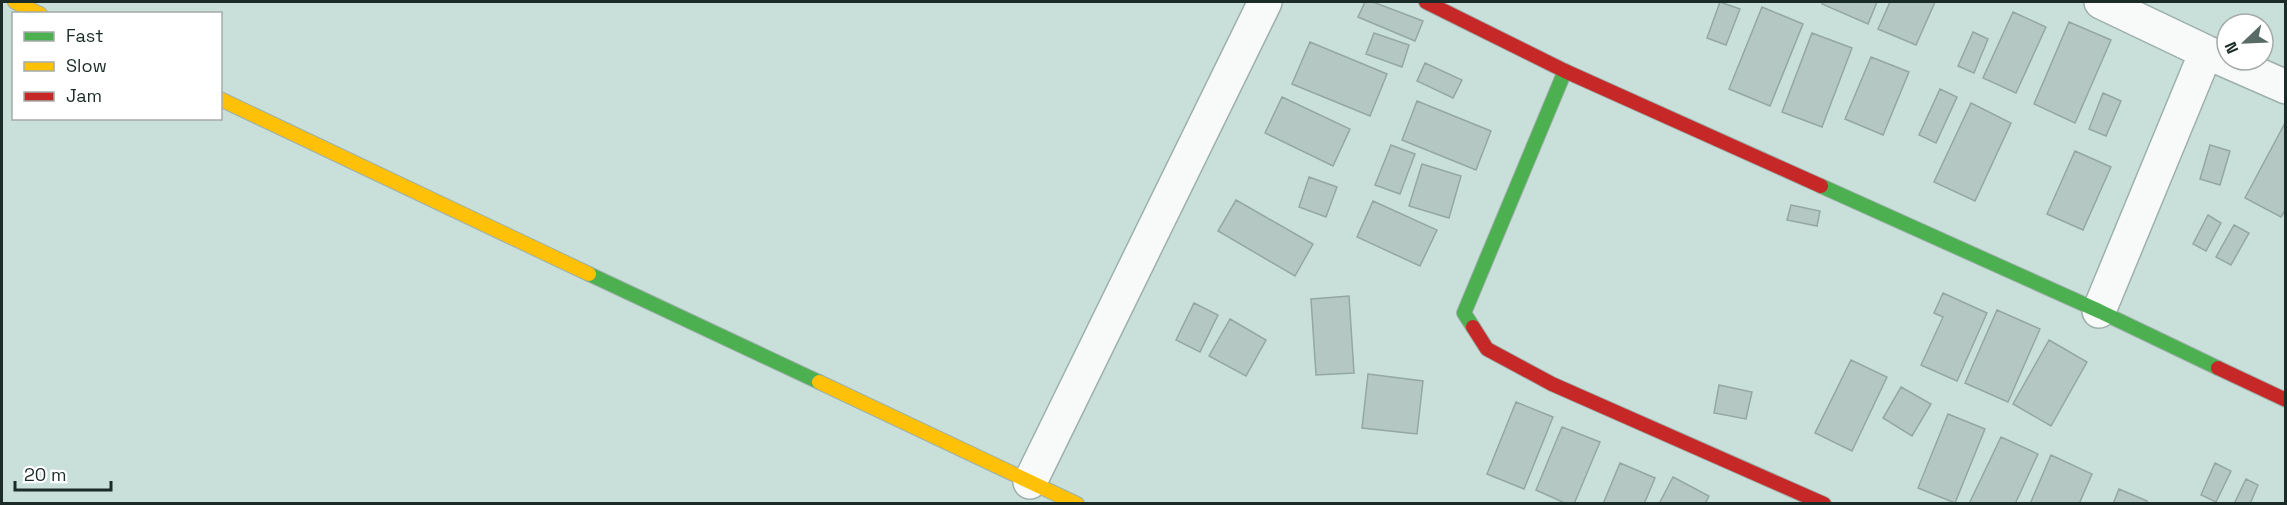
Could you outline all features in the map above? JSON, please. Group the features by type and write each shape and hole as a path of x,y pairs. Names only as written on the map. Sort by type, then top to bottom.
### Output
{"street":[{"path":"15,2 36,12"},
{"path":"1030,482 1265,2"},
{"path":"1426,2 1565,71 2099,311 2286,400"},
{"path":"2101,2 2286,87"},
{"path":"2099,311 2206,52"},
{"path":"1565,71 1464,313 1486,349 1552,384 1824,504"},
{"path":"222,100 1077,504"}],"building":[{"path":"1365,2 1373,2 1423,21 1415,41 1358,17"},
{"path":"1720,2 1740,9 1726,45 1707,38"},
{"path":"1823,2 1877,2 1868,24 1822,4"},
{"path":"1890,2 1935,2 1916,45 1878,29"},
{"path":"1762,7 1803,24 1770,106 1729,89"},
{"path":"2013,12 2046,27 2016,93 1983,78"},
{"path":"2069,22 2111,40 2075,123 2034,104"},
{"path":"1973,32 1988,39 1974,73 1958,66"},
{"path":"1374,33 1409,45 1402,67 1366,54"},
{"path":"1812,33 1852,48 1822,127 1782,112"},
{"path":"1310,42 1387,74 1370,116 1292,84"},
{"path":"1871,57 1909,72 1883,135 1845,119"},
{"path":"1425,63 1462,80 1453,98 1417,81"},
{"path":"1940,89 1957,97 1936,143 1919,135"},
{"path":"2103,93 2121,101 2106,136 2089,129"},
{"path":"1282,97 1350,129 1333,166 1265,133"},
{"path":"1417,101 1491,131 1476,170 1402,140"},
{"path":"1971,103 2011,123 1975,201 1934,182"},
{"path":"2286,121 2286,209 2281,217 2245,198"},
{"path":"1391,145 1415,154 1400,194 1375,185"},
{"path":"2210,145 2230,151 2220,185 2200,179"},
{"path":"2075,151 2111,167 2083,230 2047,214"},
{"path":"1422,164 1461,176 1449,218 1409,206"},
{"path":"1309,177 1337,187 1326,217 1299,207"},
{"path":"1236,200 1313,244 1295,276 1218,231"},
{"path":"1373,201 1437,230 1420,266 1357,237"},
{"path":"1791,205 1820,211 1817,226 1787,220"},
{"path":"2208,215 2221,223 2206,251 2193,244"},
{"path":"2234,225 2249,233 2231,265 2216,257"},
{"path":"1943,293 1987,313 1957,381 1921,365 1943,317 1934,313"},
{"path":"1349,296 1354,373 1316,375 1311,299"},
{"path":"1194,303 1218,315 1200,352 1176,340"},
{"path":"1997,310 2040,329 2008,402 1965,383"},
{"path":"1230,319 1266,340 1246,376 1209,356"},
{"path":"2049,340 2087,362 2051,426 2013,404"},
{"path":"1851,360 1887,377 1852,451 1815,433"},
{"path":"1368,374 1423,381 1417,434 1362,428"},
{"path":"1719,385 1752,392 1746,419 1714,413"},
{"path":"1901,387 1931,404 1912,436 1883,418"},
{"path":"1516,402 1553,417 1524,489 1487,474"},
{"path":"1948,414 1985,429 1955,503 1918,488"},
{"path":"1562,427 1600,442 1574,504 1567,504 1536,490"},
{"path":"2001,437 2038,454 2015,504 1969,504"},
{"path":"2051,455 2092,474 2079,504 2030,504"},
{"path":"1620,463 1655,478 1644,504 1603,504"},
{"path":"2215,463 2231,471 2216,502 2201,495"},
{"path":"1673,477 1709,496 1705,504 1659,504"},
{"path":"2246,479 2258,485 2250,504 2234,504"},
{"path":"2119,489 2147,501 2146,504 2113,504"}],"traffic: fast":[{"path":"1473,327 1464,313 1565,71"},
{"path":"1821,186 2099,311 2218,368"},
{"path":"589,274 819,382"}],"traffic: slow":[{"path":"15,2 36,12"},
{"path":"222,100 589,274"},
{"path":"819,382 1077,504"}],"traffic: jam":[{"path":"1426,2 1565,71 1821,186"},
{"path":"1473,327 1487,349 1552,384 1824,504"},
{"path":"2218,368 2286,400"}]}
